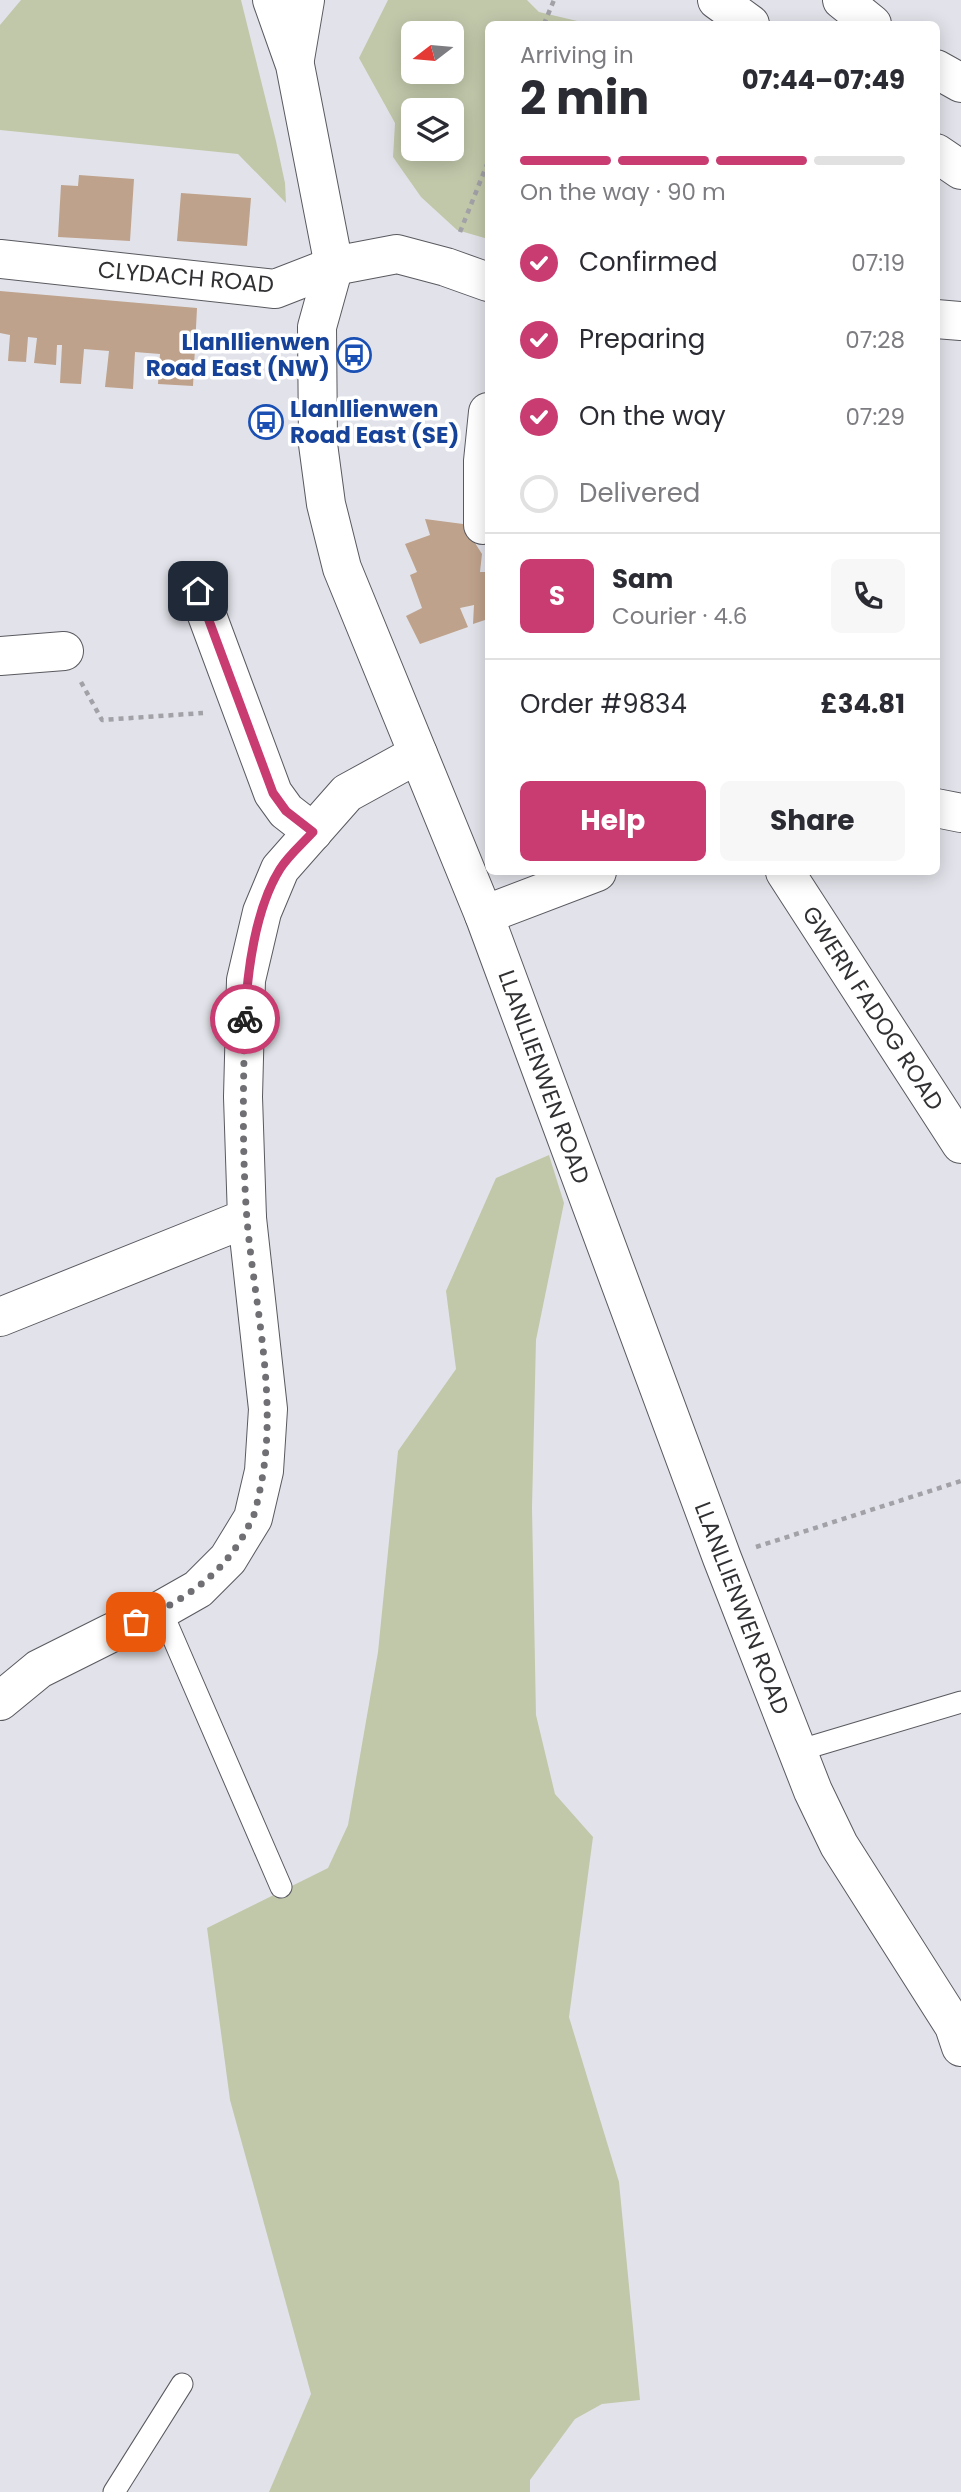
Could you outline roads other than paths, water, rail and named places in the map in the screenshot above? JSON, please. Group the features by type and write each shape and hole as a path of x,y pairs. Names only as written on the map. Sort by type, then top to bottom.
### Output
{"street":[{"name":"LLANLLIENWEN ROAD","path":"272,0 295,65 334,266 317,327 318,444 326,505 342,568 484,915 722,1558 813,1791 839,1845 954,2026 961,2047"},
{"name":"LLANLLIENWEN ROAD","path":"295,65 305,0"},
{"path":"717,0 746,21"},
{"path":"842,0 868,21"},
{"path":"940,71 961,83"},
{"path":"940,156 961,170"},
{"name":"CLYDACH ROAD","path":"0,259 275,289 334,266 397,254 485,281"},
{"path":"940,319 961,321"},
{"path":"483,525 485,461"},
{"path":"198,591 273,793 286,811 313,832"},
{"path":"0,656 64,651"},
{"path":"0,1701 39,1669 161,1610 198,1589 228,1559 253,1518 264,1471 268,1409 247,1218 243,1097 246,979 262,912 280,869 347,793 418,754"},
{"path":"940,809 961,813"},
{"path":"484,915 589,875"},
{"name":"GWERN FADOG ROAD","path":"787,875 961,1144"},
{"path":"0,1317 247,1218"}],"lane":[{"path":"161,1610 281,1887"},
{"path":"797,1751 961,1702"},
{"path":"114,2492 182,2384"}],"place":[{"name":"Llanllienwen Road East (NW)","path":"354,355"},
{"name":"Llanllienwen Road East (SE)","path":"266,422"}]}
